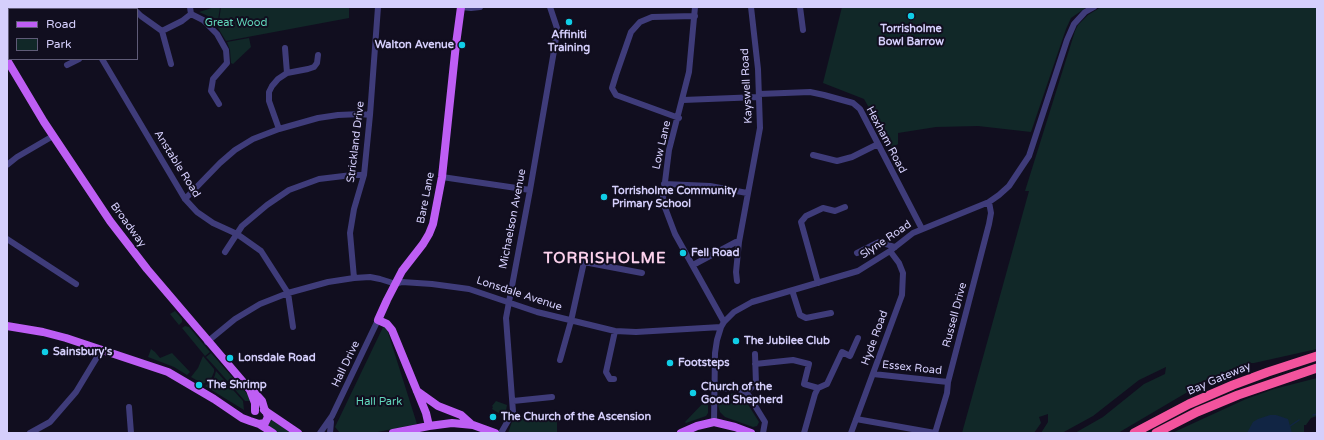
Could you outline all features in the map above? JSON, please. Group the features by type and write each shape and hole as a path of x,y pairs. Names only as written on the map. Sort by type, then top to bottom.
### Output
{"highway":[{"name":"Bay Gateway","path":"1134,433 1189,404 1233,385 1317,356"},
{"name":"Bay Gateway","path":"1156,433 1197,412 1238,395 1317,368"}],"main road":[{"name":"Bare Lane","path":"378,320 402,271 429,234 433,224 442,177 461,7"},
{"name":"Broadway","path":"7,60 53,136 110,221 147,270 207,342 259,398 266,411"},
{"path":"378,320 390,326 426,413 428,426"},
{"path":"7,326 43,332 102,349 168,372 245,419 258,424 265,423 267,420 268,415 266,411"},
{"name":"Broadway","path":"250,390 255,403 255,412"},
{"path":"417,391 438,406 461,416 471,424"},
{"path":"231,410 246,414 260,409 266,411 298,433"},
{"path":"255,412 253,420 273,433"},
{"path":"681,433 697,426 714,422 742,429 751,433"},
{"path":"392,433 452,423 471,424 495,433"}],"street":[{"path":"190,7 191,14"},
{"name":"Strickland Drive","path":"354,278 350,233 354,209 364,175 378,7"},
{"path":"461,7 480,7"},
{"name":"Michaelson Avenue","path":"501,433 514,412 506,318 530,190 556,34 556,28 550,7"},
{"name":"Low Lane","path":"695,7 689,72 679,118 669,150 663,198 664,205 675,234 693,265 723,325"},
{"name":"Kayswell Road","path":"737,281 736,272 739,242 760,128 758,69 751,7"},
{"path":"800,7 804,30"},
{"name":"Slyne Road","path":"723,325 734,312 747,304 858,271 890,251 904,239 922,229 989,202 1009,186 1029,156 1067,40 1074,24 1085,12 1094,7"},
{"path":"138,13 162,31 171,64"},
{"path":"162,31 182,21 191,14"},
{"path":"191,14 208,24 217,34 226,50 227,63 214,79 211,91 219,104"},
{"path":"679,118 616,95 612,88 632,32 640,22 652,18 695,16"},
{"path":"286,48 287,73"},
{"path":"279,129 268,101 269,92 272,86 278,79 287,73 308,69 314,66 317,63 318,55"},
{"path":"67,65 77,60"},
{"name":"Anstable Road","path":"103,60 186,199 196,212 213,223 237,234 261,251 288,293"},
{"path":"204,93 211,91"},
{"name":"Hexham Road","path":"683,100 810,92 853,103 860,109 922,229"},
{"path":"186,199 220,163 236,150 253,140 279,129 305,121 338,115 370,115"},
{"path":"7,165 17,157 53,136"},
{"path":"813,155 837,161 852,157 878,144"},
{"path":"225,252 242,226 267,205 289,190 319,179 364,175"},
{"path":"442,177 530,190"},
{"path":"664,184 710,186 747,193"},
{"name":"Russell Drive","path":"935,433 948,393 948,382 989,224 991,212 989,202"},
{"path":"818,283 800,222 806,216 823,208 835,211 845,207"},
{"path":"7,239 76,284"},
{"path":"693,265 736,242 739,242"},
{"path":"857,253 879,242 895,247"},
{"name":"Hyde Road","path":"851,433 902,295 903,272 899,263 890,251"},
{"path":"560,360 571,321 584,262 642,272"},
{"path":"207,342 235,319 260,304 288,293 328,282 354,278 370,277 396,284"},
{"name":"Lonsdale Avenue","path":"396,284 402,282 417,283 469,289 537,312 615,331 636,332 723,325"},
{"path":"792,290 800,315 806,318 831,313"},
{"path":"288,293 293,327"},
{"name":"Hall Drive","path":"320,433 332,416 378,320"},
{"path":"714,422 715,353 723,325"},
{"path":"614,379 610,379 606,372 615,331"},
{"path":"804,433 818,388 827,384 842,352 850,356 858,338"},
{"path":"30,433 50,422 56,416 76,392 102,349"},
{"path":"746,392 756,384 755,354"},
{"path":"755,364 793,360 809,364 804,384 818,388"},
{"name":"Essex Road","path":"873,374 948,382"},
{"path":"714,389 736,388 746,392 765,422 763,433"},
{"path":"513,401 552,397"},
{"path":"129,407 131,433"},
{"name":"Hall Drive","path":"330,433 332,416"},
{"path":"856,419 935,433"}],"green space":[{"path":"220,7 217,27 208,16 199,12"},
{"name":"Great Wood","path":"221,7 349,7 349,18 226,41 218,28"},
{"path":"842,7 1087,7 1071,18 1066,29 1031,132 978,126 936,127 898,133 898,144 892,148 864,99 823,83"},
{"path":"1101,7 1317,7 1317,349 1249,363 1193,385 1191,390 1118,433 1075,433 1103,417 1144,384 1165,374 1166,367 1139,380 1093,416 1062,433 1041,433 1048,422 1048,414 1039,417 1041,423 1034,433 962,433 1029,191 1025,191 1075,31 1078,25 1088,15"},
{"path":"249,38 251,47 233,64 231,63 230,50 227,42"},
{"path":"175,311 182,319 182,322 179,325 170,314"},
{"name":"Hall Park","path":"385,323 417,424 373,433 340,433 335,427"},
{"path":"185,326 189,327 210,352 205,356 182,328"},
{"path":"151,349 160,358 172,353 190,372 187,375 174,367 148,357"},
{"path":"211,353 248,395 251,401 245,401 206,357"},
{"path":"203,356 214,369 214,372 211,379 203,384 191,377 198,368"},
{"path":"216,371 243,401 244,410 205,386 213,380"},
{"path":"1317,378 1317,416 1311,418 1306,425 1304,425 1304,433 1172,433 1246,399 1274,389"},
{"path":"734,393 744,398 759,422 757,426 753,427 725,417 720,412 718,405 720,400 724,396"},
{"path":"706,400 708,401 708,413 706,416 686,423 685,422"},
{"path":"496,401 507,405 505,417 492,409 492,406"},
{"path":"557,416 557,432 508,433 513,419"},
{"path":"272,419 291,433 279,433 268,426"}],"water":[{"path":"1270,415 1276,415 1288,419 1292,433 1247,433 1253,422"}],"waterway":[{"path":"1313,415 1317,414"},
{"path":"1290,426 1299,420"}],"place":[{"name":"Torrisholme Bowl Barrow","path":"911,16"},
{"name":"Affiniti Training","path":"569,22"},
{"name":"Walton Avenue","path":"462,45"},
{"name":"Torrisholme Community Primary School","path":"604,197"},
{"name":"Fell Road","path":"683,253"},
{"name":"The Jubilee Club","path":"736,341"},
{"name":"Sainsbury's","path":"45,352"},
{"name":"Lonsdale Road","path":"230,358"},
{"name":"Footsteps","path":"670,363"},
{"name":"The Shrimp","path":"199,385"},
{"name":"Church of the Good Shepherd","path":"693,393"},
{"name":"The Church of the Ascension","path":"493,417"}],"district":[{"name":"TORRISHOLME","path":"605,259"}]}
